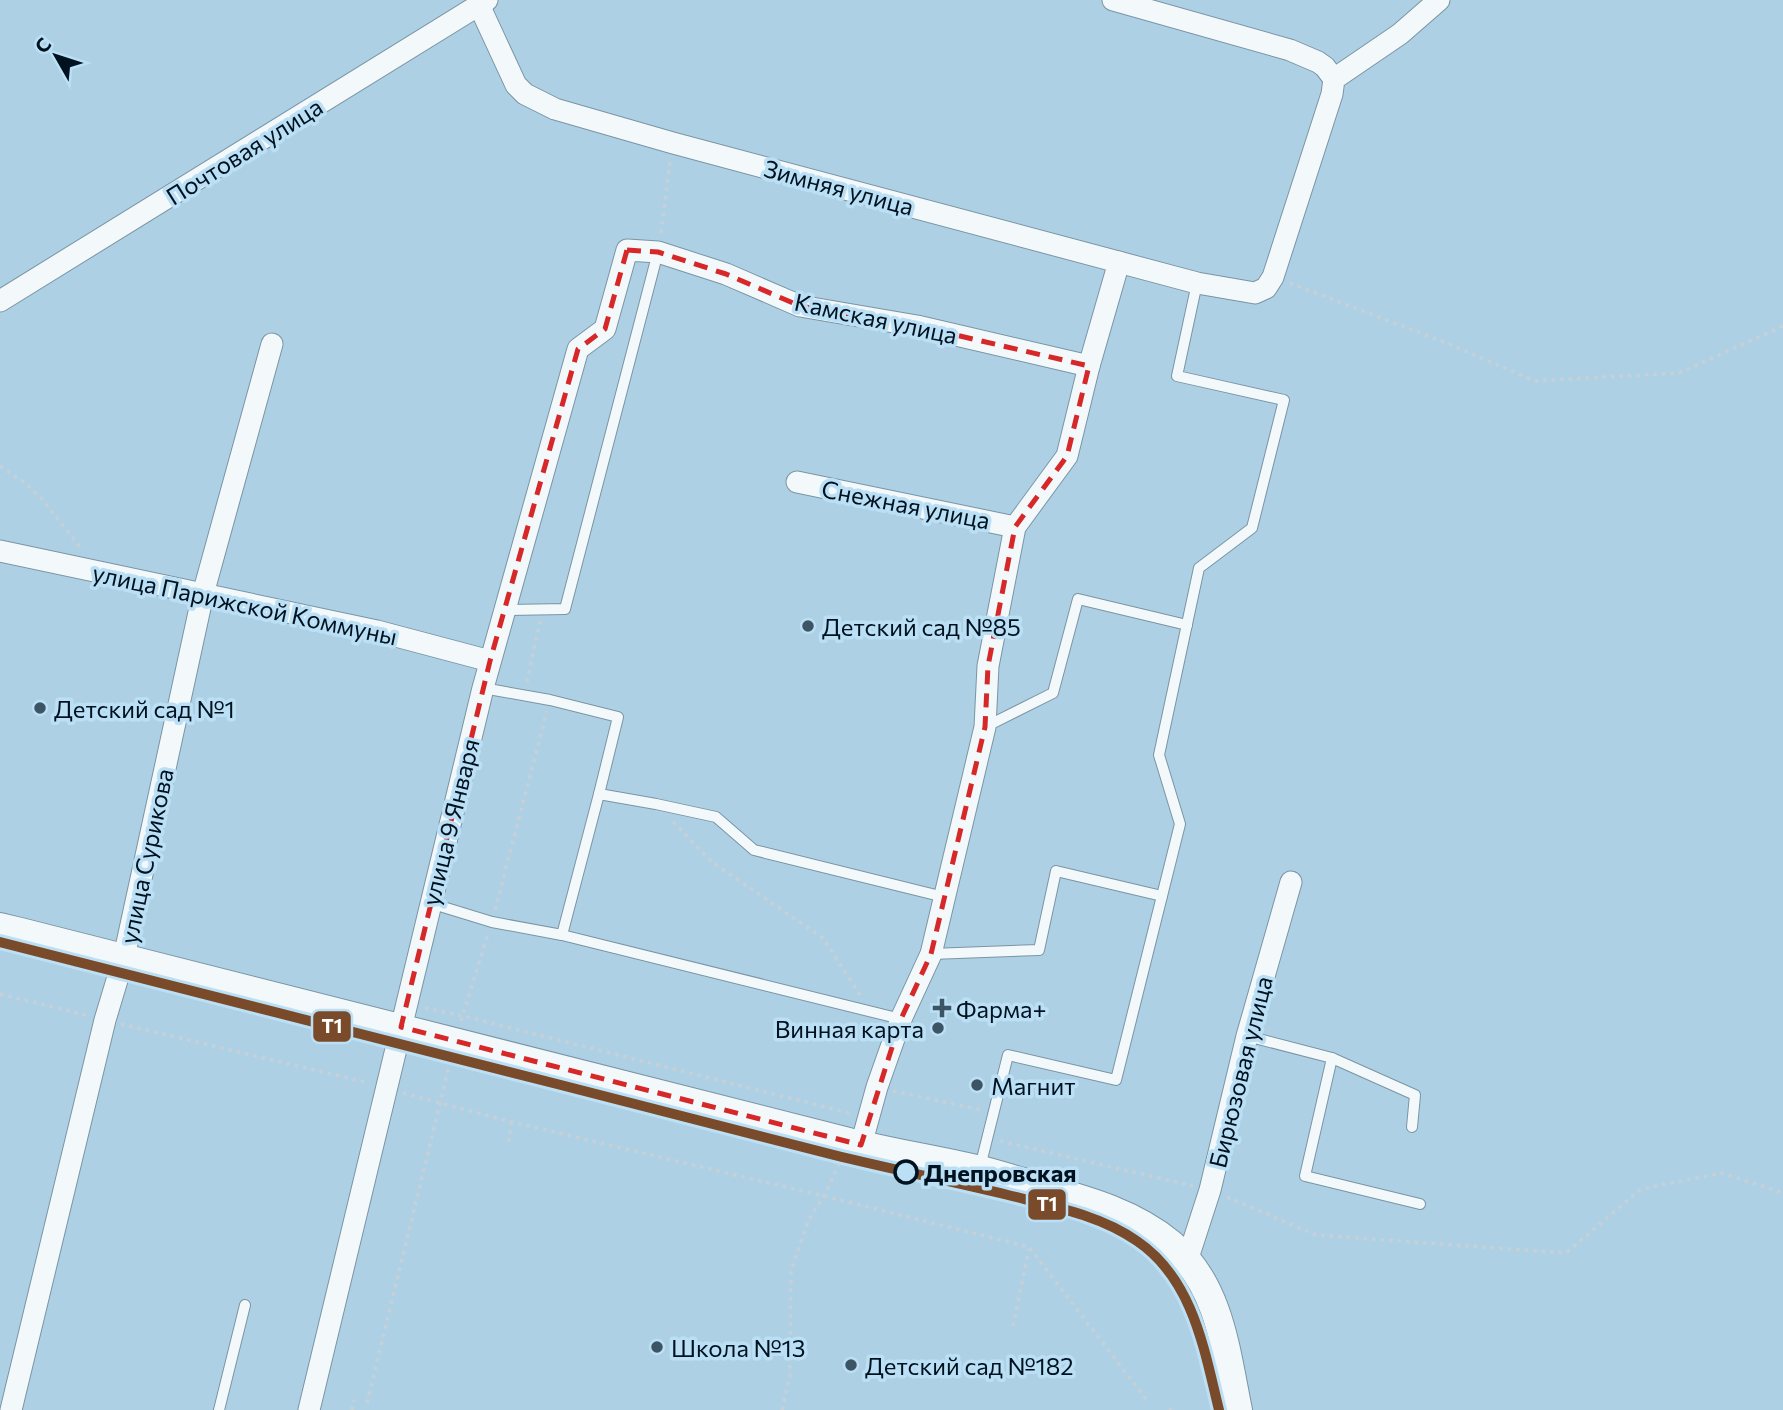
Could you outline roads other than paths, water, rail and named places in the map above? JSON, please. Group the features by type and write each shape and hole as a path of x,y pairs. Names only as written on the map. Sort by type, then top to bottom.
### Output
{"street":[{"path":"1112,0 1290,50 1318,62 1334,79 1401,34 1439,0"},
{"name":"Зимняя улица","path":"483,3 508,71 516,85 525,94 555,109 1198,283 1255,293 1266,288 1273,277 1332,94 1334,79"},
{"name":"Почтовая улица","path":"0,301 483,3"},
{"name":"Камская улица","path":"627,250 658,253 726,274 800,306 916,326 1088,366"},
{"name":"улица 9 Января","path":"309,1410 489,661 578,349 605,329 627,250"},
{"path":"860,1135 901,1019 932,954 985,727 988,666 1016,527 1067,456 1088,366 1119,262"},
{"name":"улица Сурикова","path":"11,1410 105,1020 124,957 203,594 272,344"},
{"name":"Снежная улица","path":"797,482 1016,527"},
{"name":"улица Парижской Коммуны","path":"0,551 377,631 489,661"},
{"name":"Бирюзовая улица","path":"1187,1261 1210,1190 1247,1036 1291,882"},
{"path":"0,926 124,957 403,1015 860,1135 1093,1202 1127,1216 1166,1241 1201,1279 1218,1320 1238,1410"}],"lane":[{"path":"505,610 565,609 658,253"},
{"path":"979,1170 1008,1055 1116,1080 1180,824 1159,755 1199,568 1252,528 1284,400 1177,376 1198,283"},
{"path":"985,727 1052,693 1077,599 1187,625"},
{"path":"483,688 524,694 618,717 562,935"},
{"path":"600,794 716,817 754,850 944,897"},
{"path":"932,954 1039,950 1056,871 1162,896"},
{"path":"430,903 492,922 562,935 901,1019"},
{"path":"1247,1036 1332,1058 1415,1095 1412,1127"},
{"path":"1332,1058 1305,1176 1420,1204"},
{"path":"219,1410 244,1305"}],"place":[{"name":"Детский сад №85","path":"808,626"},
{"name":"Детский сад №1","path":"40,708"},
{"name":"Фарма+","path":"942,1008"},
{"name":"Винная карта","path":"938,1028"},
{"name":"Магнит","path":"977,1085"},
{"name":"Днепровская","path":"906,1172"},
{"name":"Школа №13","path":"657,1347"},
{"name":"Детский сад №182","path":"851,1365"}]}
